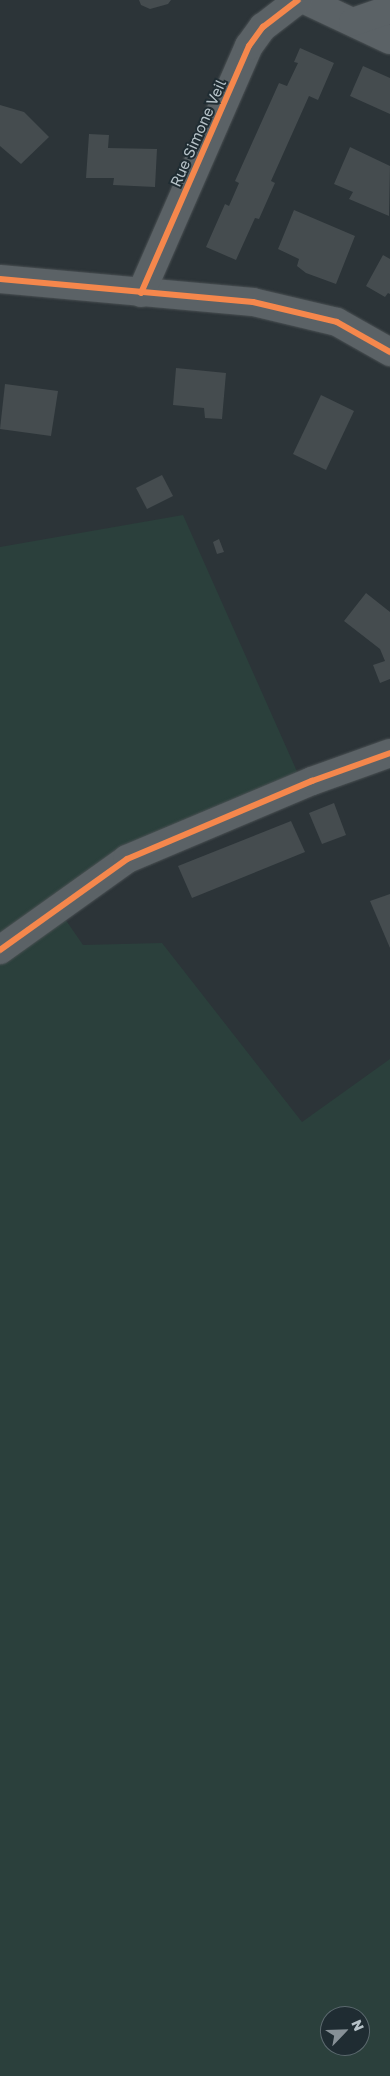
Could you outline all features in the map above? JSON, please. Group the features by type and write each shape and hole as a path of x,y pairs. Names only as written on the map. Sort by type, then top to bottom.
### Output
{"street":[{"name":"Rue Simone Veil","path":"141,293 249,46 263,27 298,0"},
{"path":"305,0 390,40"},
{"path":"353,22 390,9"},
{"path":"0,279 253,302 337,322 390,352"},
{"path":"0,950 127,859 312,781 390,753"}],"green space":[{"path":"183,515 299,776 0,937 0,547"},
{"path":"63,916 83,945 162,943 302,1122 390,1059 390,2076 0,2076 0,961"}],"building":[{"path":"139,0 171,0 168,4 150,9 141,5"},
{"path":"300,48 334,63 318,100 309,96 271,181 275,183 259,219 255,218 236,260 206,247 225,204 229,206 239,183 235,181 279,83 287,86 298,63 294,62"},
{"path":"363,66 390,78 390,114 350,96"},
{"path":"0,105 24,112 49,137 21,164 0,146"},
{"path":"89,134 109,135 108,148 157,149 155,187 113,185 114,178 86,178"},
{"path":"350,147 390,166 389,216 349,199 353,192 334,184"},
{"path":"294,210 355,236 336,284 306,273 297,266 299,259 278,249"},
{"path":"383,255 390,259 390,294 388,293 385,297 366,286"},
{"path":"176,368 226,373 222,419 205,418 204,408 173,405"},
{"path":"5,384 58,391 51,436 0,429"},
{"path":"321,395 354,411 326,470 293,454"},
{"path":"162,475 173,496 147,509 136,488"},
{"path":"219,539 224,552 217,554 213,542"},
{"path":"366,593 390,612 390,679 380,683 373,665 385,661 380,649 344,621"},
{"path":"334,803 346,835 322,844 309,813"},
{"path":"291,821 305,852 192,898 178,866"},
{"path":"390,894 390,948 370,901"}],"cycle path":[{"path":"141,293 249,46 263,27 298,0"},
{"path":"0,279 253,302 337,322 390,352"},
{"path":"0,950 127,859 312,781 390,753"}]}
